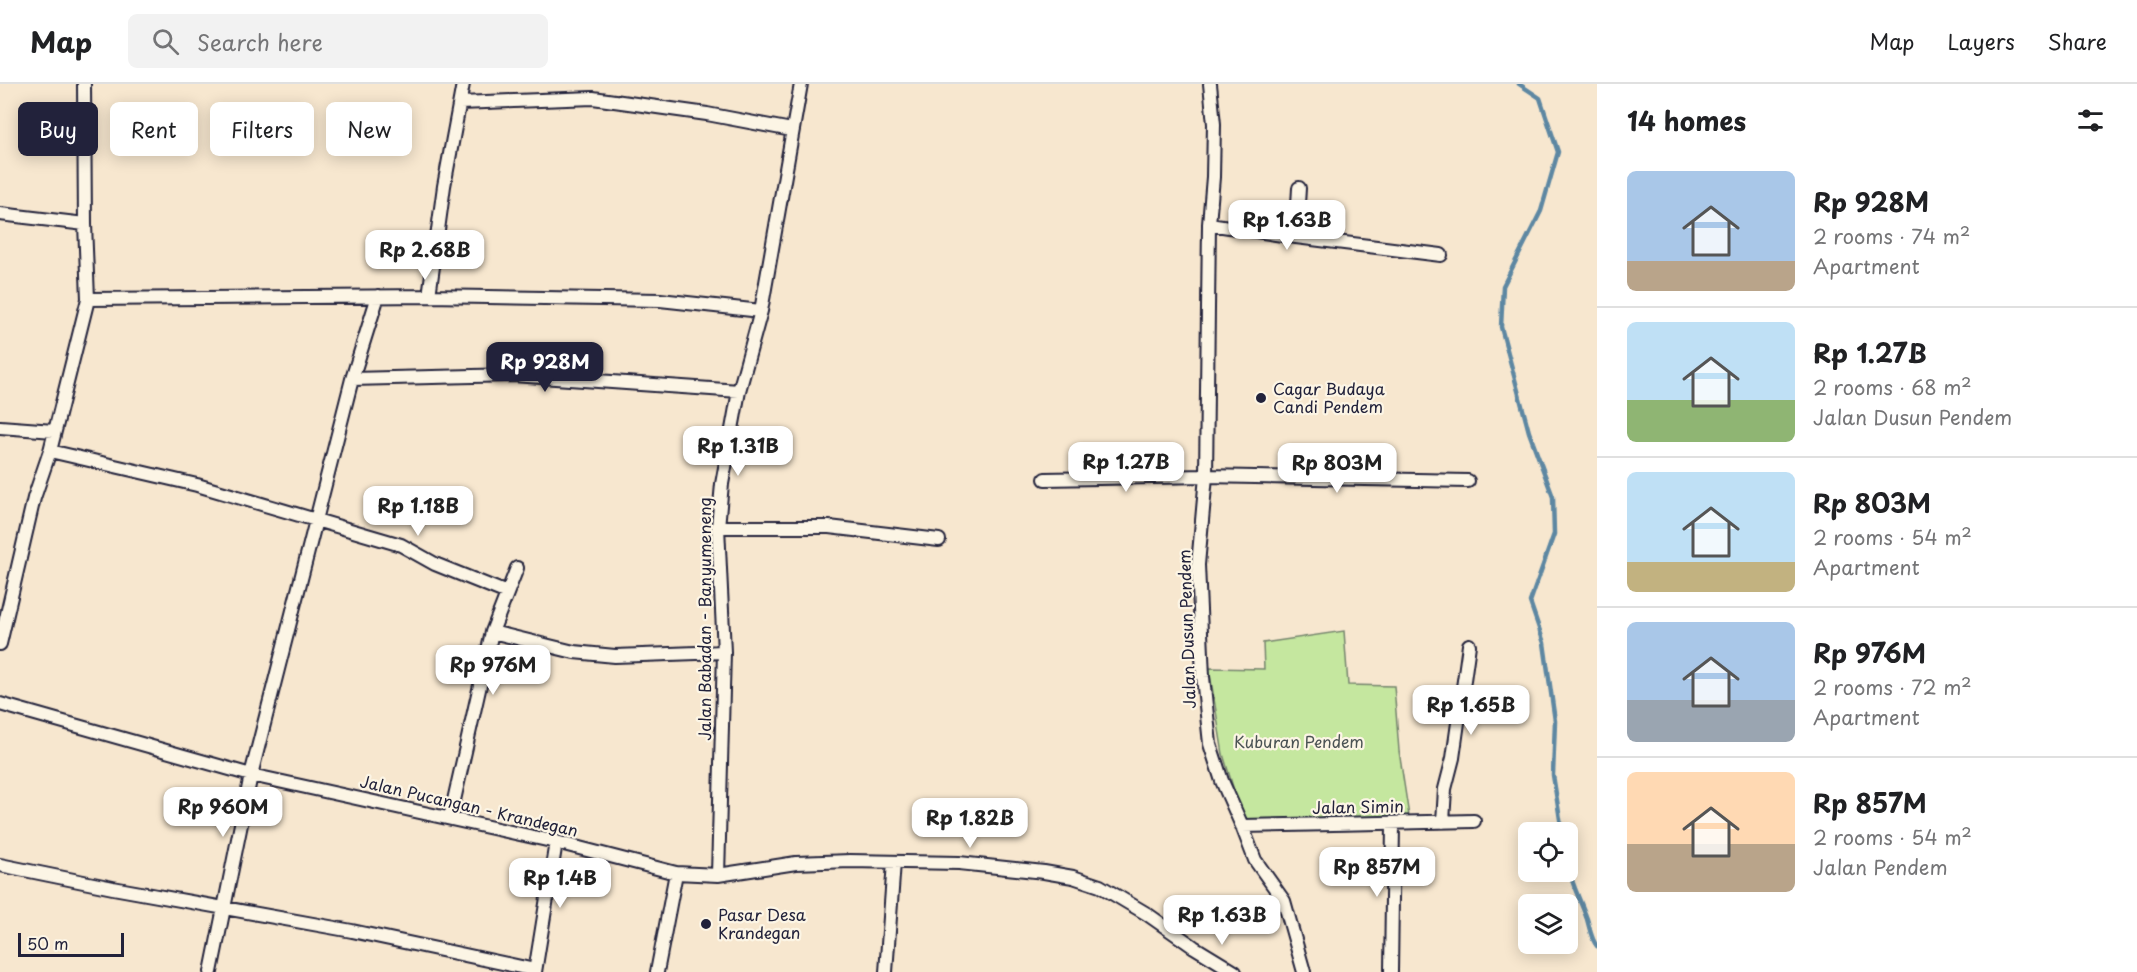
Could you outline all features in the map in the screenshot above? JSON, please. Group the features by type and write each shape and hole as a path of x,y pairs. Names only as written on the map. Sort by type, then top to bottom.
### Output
{"street":[{"path":"0,644 34,498 50,451 88,299 84,84"},
{"path":"429,296 444,186 463,84"},
{"name":"Jalan Babadan - Banyumeneng","path":"718,875 724,652 718,527 722,484 739,391 761,311 801,84"},
{"name":"Jalan Dusun Pendem","path":"1210,84 1214,124 1214,177 1209,224 1206,476 1198,565 1203,677 1210,744 1222,781 1255,860 1284,901 1304,972"},
{"path":"460,103 593,98 707,114 792,130"},
{"path":"1296,237 1299,188"},
{"path":"0,214 85,224"},
{"path":"1209,224 1441,255"},
{"path":"211,972 251,775 352,379 378,296"},
{"path":"88,299 429,296 660,300 761,311"},
{"path":"352,379 513,375 739,391"},
{"path":"0,427 54,431"},
{"path":"50,451 197,485 401,545 435,564 507,592"},
{"path":"1045,479 1206,476 1468,481"},
{"path":"718,527 829,527 939,540"},
{"path":"450,818 492,632 518,568"},
{"path":"492,632 574,652 615,656 724,652"},
{"path":"1443,822 1445,789 1453,758 1469,645"},
{"name":"Jalan Pucangan - Krandegan","path":"0,704 251,775 556,842 676,873 718,875 796,863 850,861 959,863 1073,877 1100,886 1234,971"},
{"name":"Jalan Simin","path":"1242,826 1474,821"},
{"path":"1391,972 1393,824"},
{"path":"0,865 352,931 535,971 556,842"},
{"path":"886,972 894,862"},
{"path":"657,972 676,873"}],"green space":[{"name":"Kuburan Pendem","path":"1344,631 1348,685 1394,686 1399,751 1409,816 1243,820 1223,754 1209,668 1264,669 1263,643"}],"waterway":[{"path":"1519,84 1540,98 1558,152 1541,211 1503,286 1501,327 1529,432 1553,497 1554,534 1530,602 1544,643 1555,721 1553,775 1560,822"},
{"path":"1572,882 1597,946"}],"place":[{"name":"Cagar Budaya Candi Pendem","path":"1261,398"},
{"name":"Pasar Desa Krandegan","path":"706,924"}]}
